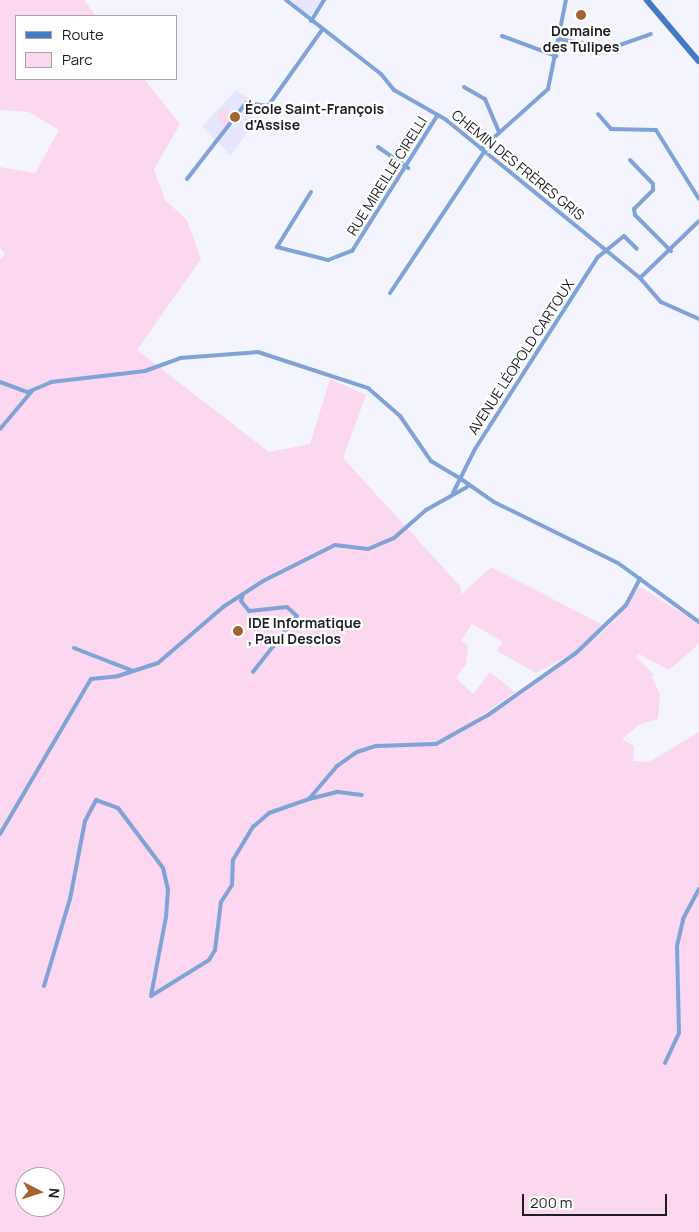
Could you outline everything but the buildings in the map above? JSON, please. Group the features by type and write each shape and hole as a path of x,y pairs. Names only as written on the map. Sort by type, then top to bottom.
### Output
{"main road":[{"path":"648,0 699,65"},
{"path":"664,21 699,61"}],"street":[{"name":"CHEMIN DES FRÈRES GRIS","path":"286,0 322,30 382,74 394,90 437,116 483,150 640,278 661,302 699,319"},
{"path":"311,21 324,0"},
{"path":"390,293 498,130 548,89 566,0"},
{"path":"187,179 246,103 268,106 322,30"},
{"path":"558,39 583,43 597,53 651,34"},
{"path":"502,36 556,56"},
{"path":"464,87 485,99 498,130"},
{"path":"598,114 611,129 656,130 699,199"},
{"name":"RUE MIREILLE CIRELLI","path":"310,192 277,247 306,258 341,257 358,244 408,168 437,116"},
{"path":"378,147 408,168"},
{"path":"630,160 653,184 654,190 634,209 635,215 671,251"},
{"path":"640,278 671,251 699,221"},
{"name":"AVENUE LÉOPOLD CARTOUX","path":"453,494 475,449 598,257 624,236 637,249"},
{"path":"0,429 32,391 61,380 85,381 146,371 180,358 258,352 368,388 400,416 431,461 461,479 467,487 596,550 699,622"},
{"path":"0,382 32,391"},
{"path":"0,834 63,731 85,683 158,663 243,594 335,546 368,549 394,538 426,510 467,487"},
{"path":"309,799 337,766 357,752 376,746 436,744 488,715 576,653 626,605 640,579"},
{"path":"243,594 241,600 249,611 287,607 297,616 253,672"},
{"path":"74,648 133,671"},
{"path":"44,986 70,899 85,821 96,800 118,808 163,868 168,889 166,918 151,996 209,960 214,950 221,902 232,885 233,860 253,827 270,813 309,799 338,792 362,795"},
{"path":"665,1063 679,1033 677,946 683,919 699,889"}],"shaded area":[{"path":"291,0 322,0 310,17"},
{"name":"École Saint-François d'Assise","path":"236,90 264,108 231,156 202,126"}],"green space":[{"path":"0,0 84,0 95,15 15,15 15,80 145,80 180,124 154,169 165,200 187,220 201,259 137,350 269,452 310,444 330,379 366,395 343,458 460,586 462,594 491,567 603,625 574,652 536,673 497,651 503,642 472,624 461,641 468,646 466,664 456,678 473,694 490,672 515,692 475,720 475,725 575,656 614,621 639,586 699,624 699,644 669,670 639,654 636,657 655,676 651,675 660,694 658,719 640,724 622,739 634,746 633,761 649,762 699,732 699,1232 0,1232 0,260 5,254 0,248 0,167 35,173 59,130 29,112 0,110"},
{"path":"225,109 231,111 233,117 231,123 225,125 219,123 217,117 219,111"}],"place":[{"name":"Domaine des Tulipes","path":"581,15"},
{"name":"École Saint-François d'Assise","path":"235,117"},
{"name":"IDE Informatique , Paul Desclos","path":"238,631"}]}
